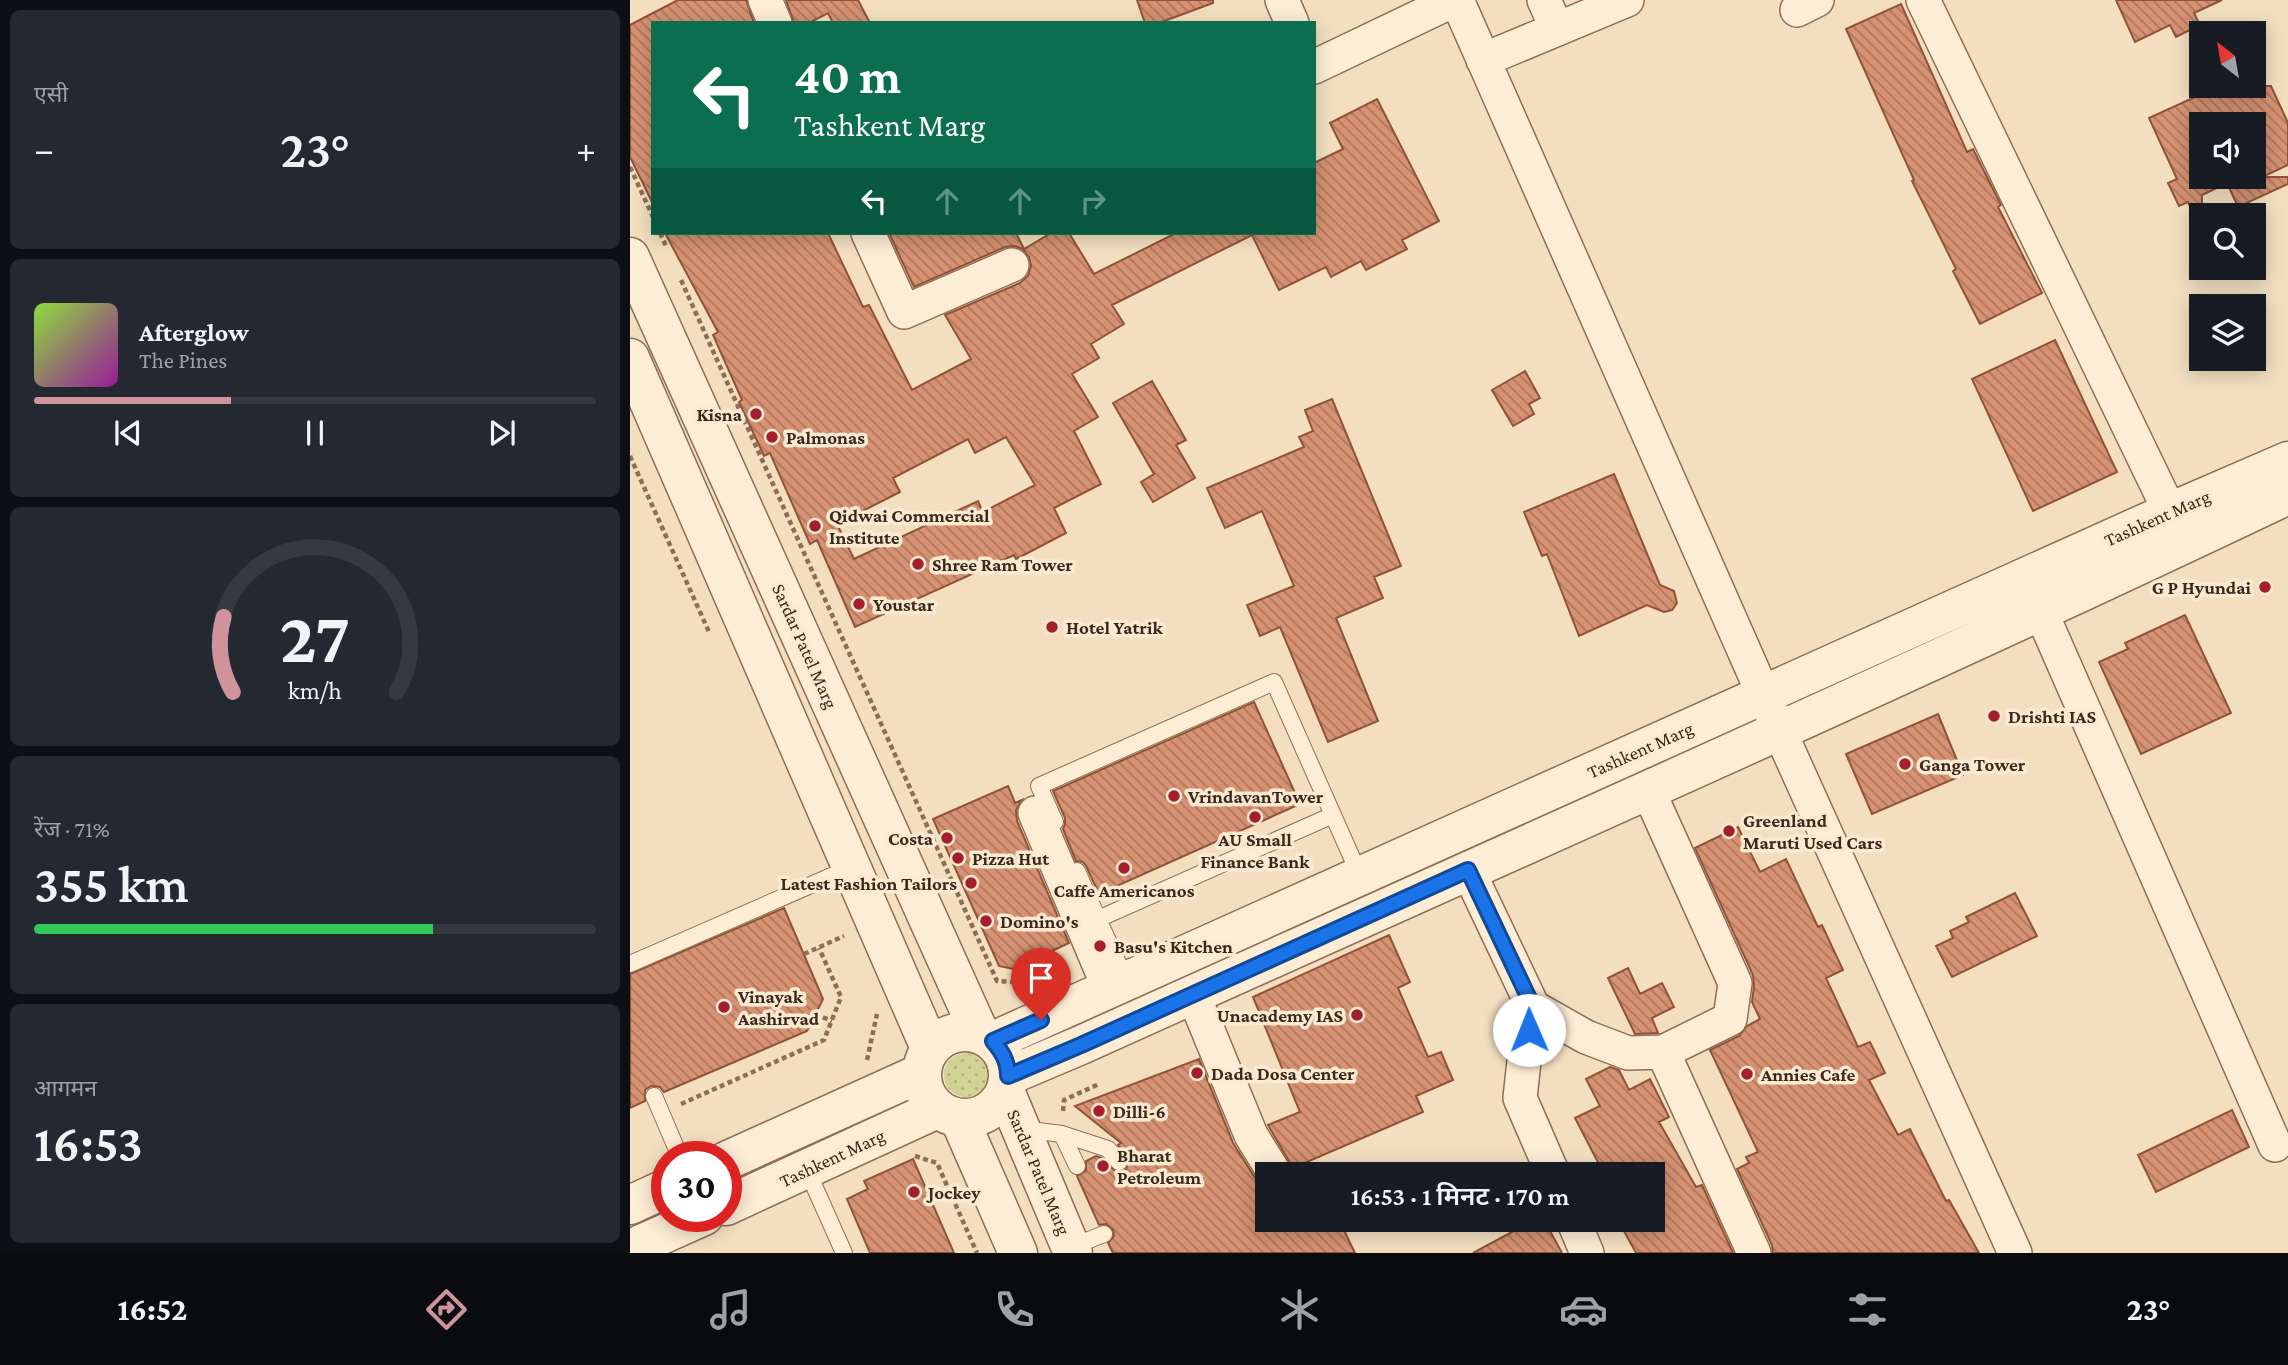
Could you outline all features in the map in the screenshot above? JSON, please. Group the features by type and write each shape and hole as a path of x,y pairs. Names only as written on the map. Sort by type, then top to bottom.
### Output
{"street":[{"path":"765,0 774,21"},
{"path":"1282,0 1291,21"},
{"path":"1316,66 1456,0 1763,695 2015,1253"},
{"path":"1483,61 1551,15 1627,0"},
{"path":"1923,0 2169,512"},
{"path":"870,235 904,312 1012,265"},
{"name":"Sardar Patel Marg","path":"630,257 996,1061 1020,1128 1083,1245"},
{"path":"630,358 639,402 852,867 926,1061"},
{"name":"Tashkent Marg","path":"996,1061 1118,984 2288,461"},
{"name":"Tashkent Marg","path":"996,1061 1193,994 1780,732 2288,495"},
{"path":"2041,612 2275,1145"},
{"path":"1468,870 1533,1007 1586,1037 1628,1053 1663,1052 1730,1019 1735,983 1648,790"},
{"path":"1035,813 1118,984"},
{"path":"1193,994 1251,1135 1268,1162"},
{"path":"1533,1007 1520,1098 1548,1162"},
{"path":"948,1114 980,1116 993,1108 996,1061 966,1032 953,1033 940,1039 926,1061 923,1087 928,1099 948,1114 1018,1253"},
{"path":"1663,1052 1754,1253"},
{"name":"Tashkent Marg","path":"742,1153 926,1061"},
{"name":"Tashkent Marg","path":"742,1199 948,1114"},
{"path":"630,1205 651,1195"},
{"path":"630,1249 668,1232"},
{"path":"1578,1232 1587,1253"}],"lane":[{"path":"1118,984 1098,919 1040,786 1274,682 1360,876"},
{"path":"1098,919 1333,815"},
{"path":"630,964 852,867"},
{"path":"654,1096 673,1141"},
{"path":"1020,1128 1062,1134 1108,1149 1119,1162"},
{"path":"1062,1134 1077,1167"},
{"path":"807,1170 844,1253"}],"path":[{"path":"630,167 651,214"},
{"path":"661,235 671,258"},
{"path":"677,271 997,981 1039,984"},
{"path":"804,954 845,936"},
{"path":"677,1105 824,1040 841,997 819,947"},
{"path":"815,1014 832,1021"},
{"path":"911,1154 937,1163 977,1253"}],"green space":[{"path":"966,1053 975,1054 982,1059 987,1066 987,1084 982,1091 975,1096 966,1097 957,1096 950,1091 945,1084 944,1075 945,1066 950,1059 957,1054"}],"building":[{"path":"678,0 746,0 753,21 651,21 651,200 630,157 630,25"},
{"path":"786,0 858,0 869,21 832,21 828,13 813,21 793,21"},
{"path":"1137,0 1213,0 1213,3 1164,21 1144,21"},
{"path":"2116,0 2222,0 2194,13 2198,21 2189,21 2189,30 2176,37 2170,25 2135,42"},
{"path":"1901,4 1967,152 1973,149 2001,205 1998,207 2042,293 1980,324 1912,181 1914,180 1846,29"},
{"path":"2266,86 2271,86 2288,123 2288,165 2266,175 2266,112 2189,112 2189,189 2214,189 2202,195 2202,203 2189,204 2188,202 2179,206 2168,183 2177,179 2149,118 2193,98 2266,98"},
{"path":"1377,99 1439,221 1402,240 1407,249 1366,270 1361,261 1331,277 1326,267 1279,290 1252,235 1316,235 1316,162 1343,149 1330,123"},
{"path":"2266,177 2288,177 2288,184 2247,203 2236,203 2230,189 2266,189"},
{"path":"666,235 829,235 863,307 869,305 912,390 971,359 945,315 1020,283 1028,276 1031,266 1023,249 1005,247 914,287 890,235 1017,235 1024,249 1048,235 1070,235 1094,274 1172,235 1252,235 1112,305 1124,324 1091,344 1099,358 1072,374 1098,417 1074,431 1101,484 1054,508 1066,533 1016,559 1014,555 855,627 817,540 810,544 770,453 764,456 713,335 718,332","holes":["1006,437 1035,485 983,512 978,501 854,559 837,524 900,492 893,478 968,439 975,453"]},
{"path":"2055,340 2117,472 2033,511 1972,379"},
{"path":"1525,371 1540,398 1529,404 1534,414 1513,426 1492,390"},
{"path":"1152,381 1186,440 1176,445 1195,478 1153,502 1141,482 1154,474 1113,403"},
{"path":"1332,399 1401,566 1374,577 1383,598 1336,618 1378,721 1328,742 1280,627 1260,636 1247,605 1294,586 1262,511 1225,528 1207,488 1304,447 1299,437 1313,431 1305,410"},
{"path":"1614,474 1660,585 1674,591 1677,603 1672,610 1664,612 1647,605 1579,636 1547,554 1542,556 1524,512"},
{"path":"2185,615 2231,713 2141,754 2099,662 2128,649 2125,643"},
{"name":"VrindavanTower","path":"1254,702 1300,804 1099,894 1086,866 1083,862 1076,861 1063,829 1065,818 1053,791"},
{"name":"Ganga Tower","path":"1938,714 1963,775 1872,814 1846,754"},
{"path":"1008,786 1015,803 1022,800 1016,810 1017,821 1069,943 1013,969 999,966 933,819"},
{"path":"1738,827 1760,872 1786,859 1818,927 1822,925 1843,970 1826,978 1858,1047 1870,1042 1885,1073 1869,1080 1898,1135 1910,1129 1946,1201 1949,1200 1979,1253 1773,1253 1772,1245 1737,1169 1749,1163 1746,1157 1758,1152 1710,1050 1739,1036 1747,1026 1760,1019 1752,1002 1753,975 1695,848"},
{"path":"2015,893 2037,936 1952,977 1936,946 1953,938 1950,931 1969,922 1966,917"},
{"name":"Vinayak Aashirvad","path":"784,908 823,999 807,1031 664,1092 660,1087 651,1086 645,1090 645,1101 630,1108 630,974"},
{"path":"1389,935 1410,982 1398,988 1428,1057 1441,1052 1453,1080 1416,1096 1423,1112 1307,1162 1290,1162 1268,1125 1300,1112 1253,997"},
{"path":"1628,968 1640,994 1662,983 1674,1007 1652,1018 1658,1033 1635,1034 1608,978"},
{"path":"1199,1059 1233,1143 1255,1178 1255,1232 1345,1232 1355,1253 1113,1253 1108,1243 1114,1236 1113,1230 1106,1224 1099,1225 1077,1176 1086,1171 1086,1161 1096,1156 1102,1158 1116,1172 1126,1170 1129,1159 1118,1145 1121,1143 1075,1106"},
{"path":"1610,1067 1619,1070 1629,1090 1650,1079 1669,1117 1659,1122 1696,1187 1702,1185 1733,1253 1636,1253 1625,1232 1665,1232 1665,1162 1598,1162 1575,1118 1600,1106 1586,1079"},
{"path":"2232,1110 2249,1147 2156,1192 2138,1155"},
{"path":"913,1159 954,1253 870,1253 847,1199 868,1189 864,1181"},
{"path":"1512,1232 1551,1232 1562,1253 1473,1253"}],"place":[{"name":"Kisna","path":"756,414"},
{"name":"Palmonas","path":"772,437"},
{"name":"Qidwai Commercial Institute","path":"815,526"},
{"name":"Shree Ram Tower","path":"918,564"},
{"name":"G P Hyundai","path":"2265,587"},
{"name":"Youstar","path":"859,604"},
{"name":"Hotel Yatrik","path":"1052,627"},
{"name":"Drishti IAS","path":"1994,716"},
{"name":"Ganga Tower","path":"1905,764"},
{"name":"VrindavanTower","path":"1174,796"},
{"name":"AU Small Finance Bank","path":"1255,817"},
{"name":"Greenland Maruti Used Cars","path":"1729,831"},
{"name":"Costa","path":"947,838"},
{"name":"Pizza Hut","path":"958,858"},
{"name":"Caffe Americanos","path":"1124,868"},
{"name":"Latest Fashion Tailors","path":"971,883"},
{"name":"Domino's","path":"986,921"},
{"name":"Basu's Kitchen","path":"1100,946"},
{"name":"Vinayak Aashirvad","path":"724,1007"},
{"name":"Unacademy IAS","path":"1357,1015"},
{"name":"Dada Dosa Center","path":"1197,1073"},
{"name":"Annies Cafe","path":"1747,1074"},
{"name":"Dilli-6","path":"1099,1111"},
{"name":"Bharat Petroleum","path":"1103,1166"},
{"name":"Jockey","path":"914,1192"}],"route":[{"path":"1041,1020 993,1041 1003,1053 1008,1076 1468,870 1533,1007 1529,1030"}]}
